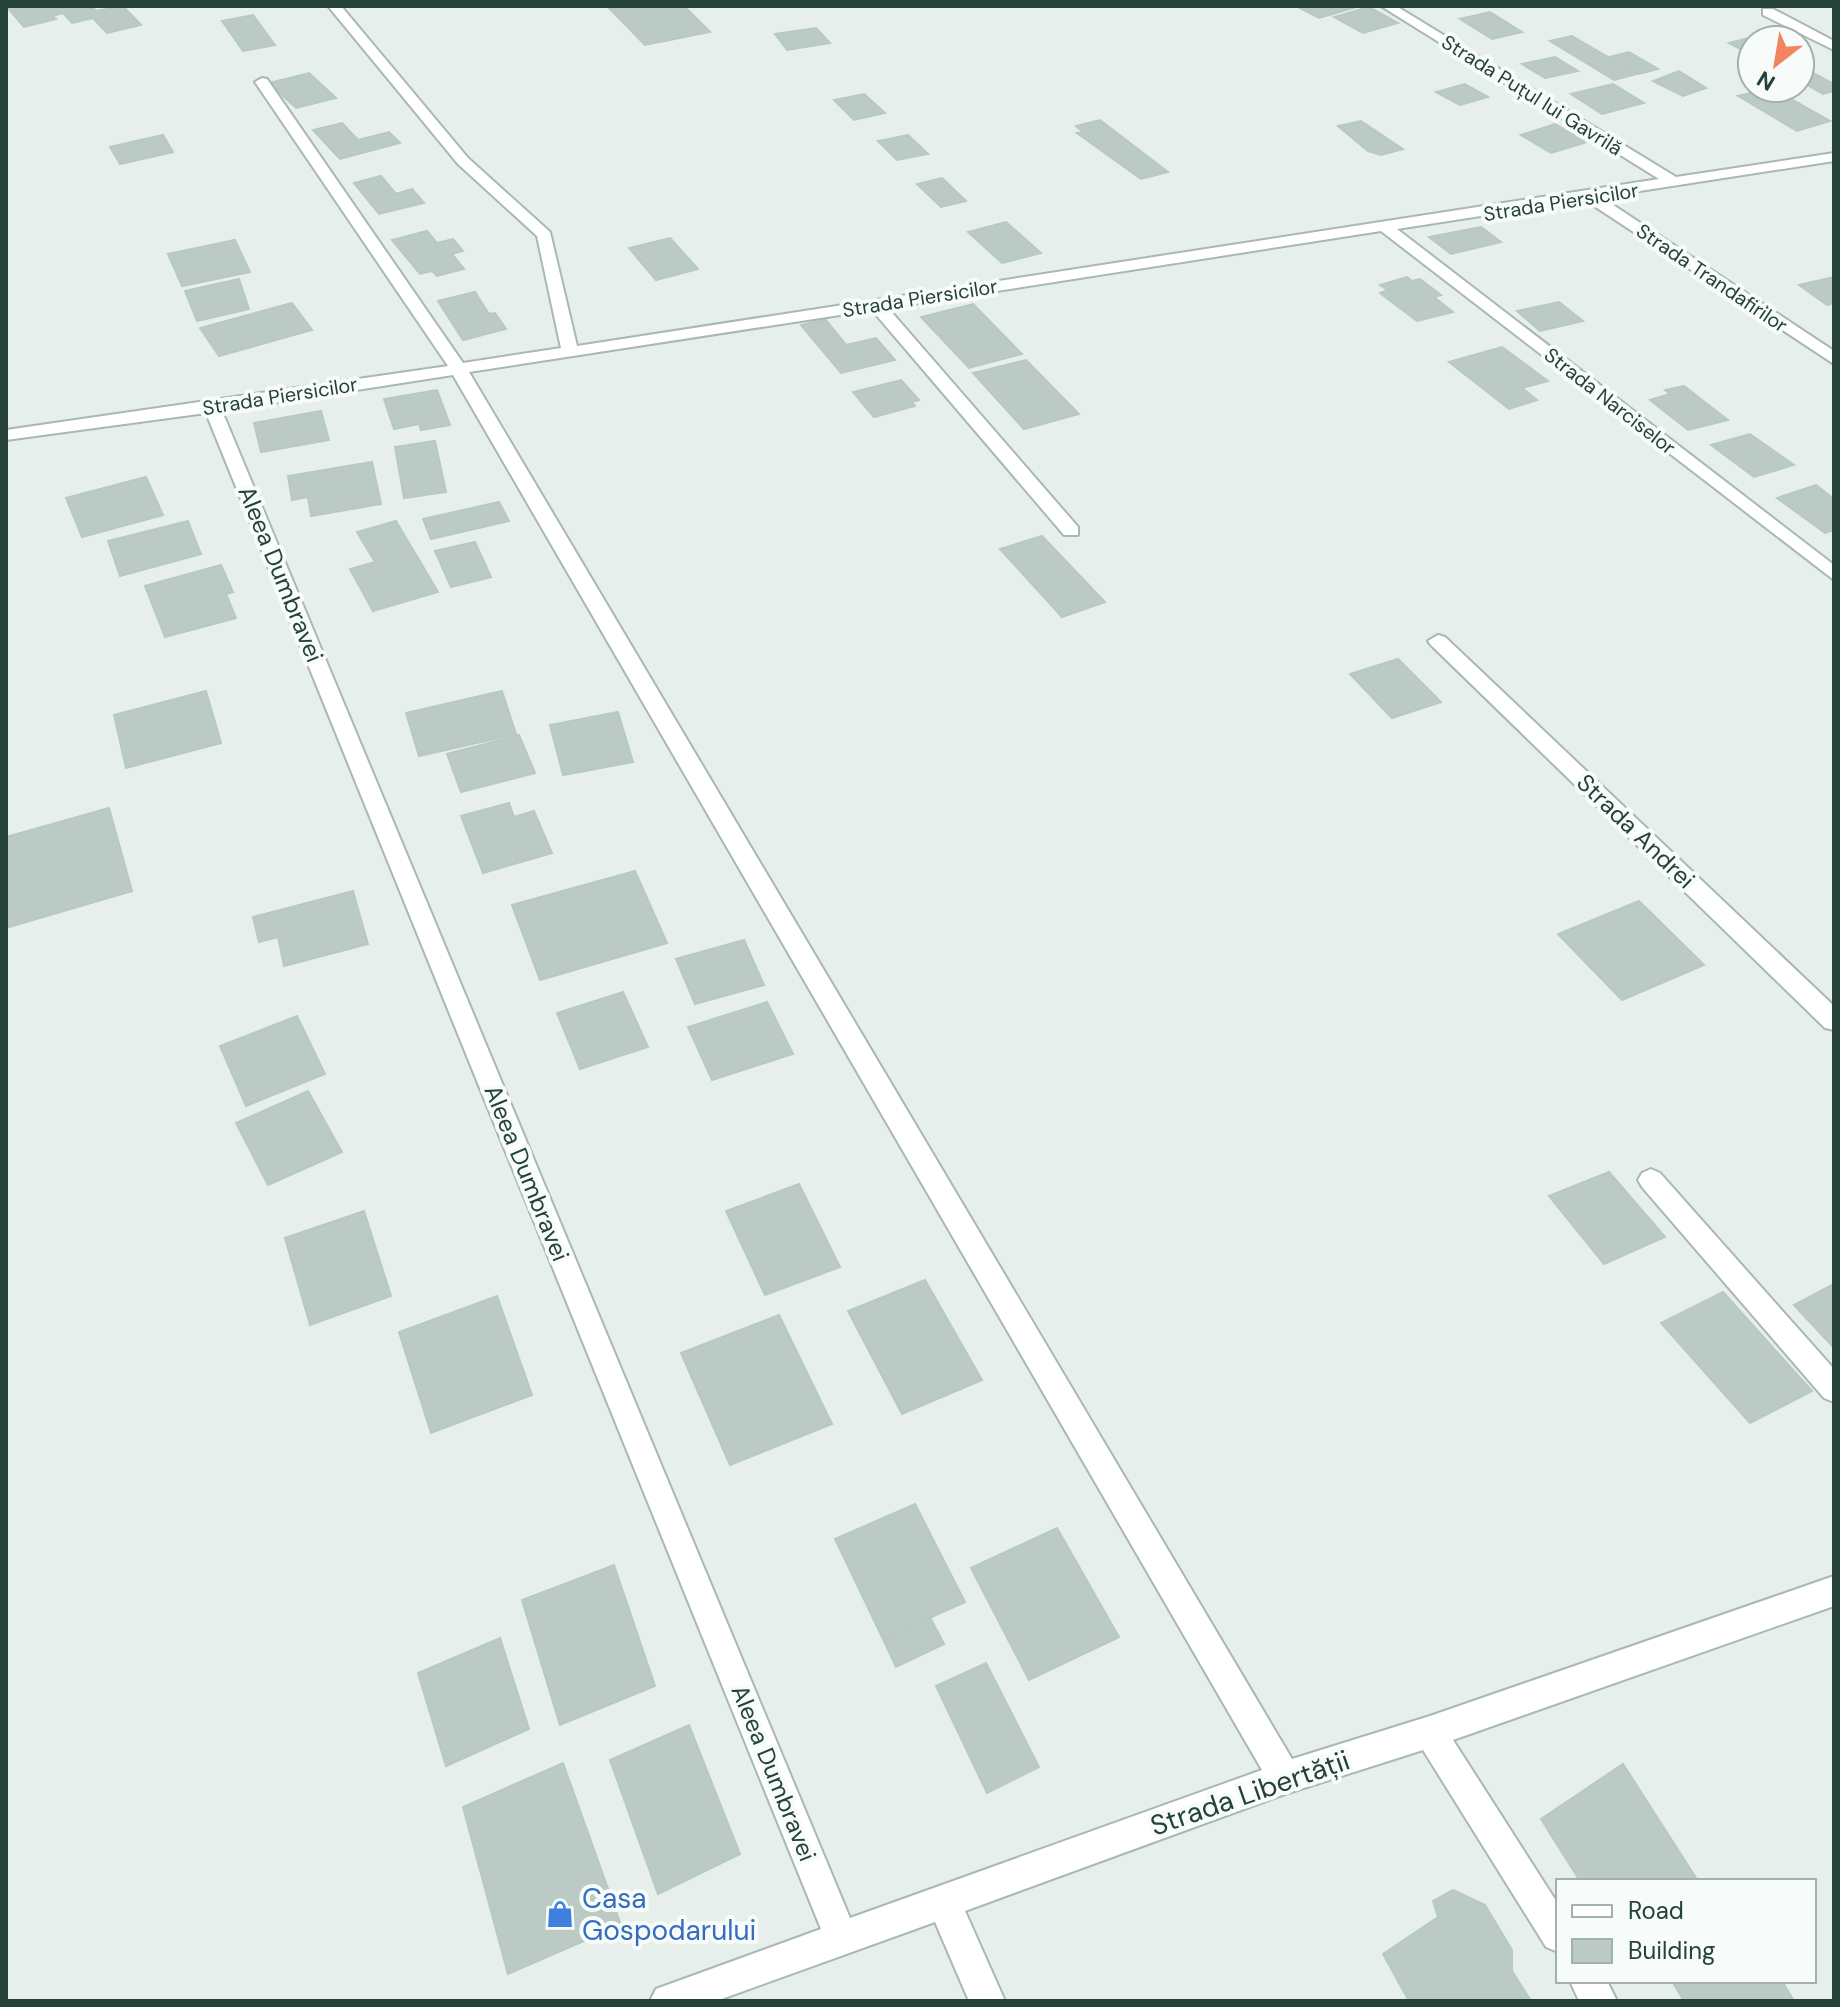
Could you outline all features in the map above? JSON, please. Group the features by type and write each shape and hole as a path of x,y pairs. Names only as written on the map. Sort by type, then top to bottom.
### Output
{"street":[{"path":"334,6 463,161 530,218 545,235 570,350"},
{"name":"Strada Puțul lui Gavrilă","path":"1387,6 1677,184"},
{"path":"1768,12 1834,46"},
{"path":"262,82 458,368 1285,1778"},
{"name":"Strada Piersicilor","path":"6,435 212,407 570,350 1677,184 1834,157"},
{"name":"Strada Trandafirilor","path":"1590,197 1834,359"},
{"name":"Strada Narciselor","path":"1386,228 1834,574"},
{"path":"876,304 1071,531"},
{"name":"Aleea Dumbravei","path":"212,407 842,1939"},
{"name":"Strada Andrei","path":"1438,641 1834,1021"},
{"path":"1651,1180 1834,1389"},
{"name":"Strada Libertății","path":"668,2001 1285,1778 1430,1732 1834,1591"},
{"path":"1430,1732 1556,1932"},
{"path":"944,1903 987,2001"},
{"path":"1588,1983 1599,2001"}],"building":[{"path":"6,6 91,6 96,11 123,6 141,25 107,33 93,18 72,23 63,13 52,16 56,19 24,27"},
{"path":"607,6 684,6 710,32 645,45"},
{"path":"1296,6 1348,6 1353,8 1319,18"},
{"path":"1369,7 1398,23 1363,33 1334,17"},
{"path":"1490,12 1522,32 1492,39 1460,19"},
{"path":"253,15 275,45 243,51 222,21"},
{"path":"816,28 830,43 787,50 775,34"},
{"path":"1572,36 1637,74 1614,80 1550,41"},
{"path":"1629,52 1658,69 1639,74 1609,57"},
{"path":"1555,57 1578,71 1545,78 1522,64"},
{"path":"1679,71 1706,88 1683,96 1653,81"},
{"path":"309,73 336,98 296,108 269,83"},
{"path":"1816,74 1834,84 1834,91 1823,94 1816,90"},
{"path":"1465,84 1488,97 1460,105 1436,92"},
{"path":"1613,84 1644,103 1602,114 1571,94"},
{"path":"864,94 885,113 854,120 834,100"},
{"path":"1751,104 1800,104 1830,121 1797,131"},
{"path":"1100,120 1168,172 1141,179 1077,133 1083,132 1076,126"},
{"path":"1361,121 1403,149 1381,155 1368,151 1338,126"},
{"path":"342,123 358,140 389,132 400,143 340,159 313,130"},
{"path":"1555,124 1587,142 1551,153 1521,135"},
{"path":"163,135 173,152 120,164 110,147"},
{"path":"908,135 928,154 897,160 878,141"},
{"path":"381,176 396,194 412,189 424,203 379,214 354,183"},
{"path":"942,178 966,201 941,207 917,184"},
{"path":"1006,222 1041,253 1002,263 968,232"},
{"path":"1481,227 1501,242 1451,254 1429,237"},
{"path":"427,231 437,243 453,239 463,251 452,254 464,269 437,276 432,271 420,274 392,240"},
{"path":"670,238 698,269 656,280 629,248"},
{"path":"235,240 250,272 182,286 168,254"},
{"path":"1407,277 1412,281 1420,279 1441,295 1434,297 1453,312 1417,321 1380,293 1388,290 1380,285"},
{"path":"1834,277 1834,303 1827,305 1799,285"},
{"path":"239,279 249,309 197,321 185,291"},
{"path":"475,292 489,314 495,313 506,329 463,340 438,301"},
{"path":"1559,302 1583,321 1540,331 1517,311"},
{"path":"292,303 312,330 219,356 200,328"},
{"path":"973,304 1022,354 969,368 921,317"},
{"path":"825,319 846,345 876,338 895,360 841,373 801,325"},
{"path":"1502,347 1548,381 1522,388 1537,400 1509,409 1449,362"},
{"path":"1026,360 1079,414 1024,429 973,373"},
{"path":"901,380 919,400 912,402 915,406 874,417 853,392"},
{"path":"1684,386 1728,420 1688,430 1650,400 1670,394 1665,390"},
{"path":"437,390 450,425 421,430 419,424 394,429 384,399"},
{"path":"321,411 329,440 261,452 254,423"},
{"path":"1750,434 1794,465 1754,477 1711,445"},
{"path":"435,441 446,492 404,498 395,447"},
{"path":"372,462 381,504 311,516 308,497 292,500 288,476"},
{"path":"146,477 163,515 82,537 66,498"},
{"path":"1816,485 1834,499 1834,530 1825,533 1777,498"},
{"path":"499,502 509,521 431,539 423,519"},
{"path":"188,521 201,554 120,576 108,541"},
{"path":"396,521 438,592 373,611 350,569 375,562 357,532"},
{"path":"1042,536 1105,602 1062,617 1000,549"},
{"path":"475,542 491,577 451,587 435,551"},
{"path":"221,565 233,592 226,594 236,618 165,637 145,586"},
{"path":"1398,659 1441,702 1392,718 1350,674"},
{"path":"206,691 221,743 126,768 114,715"},
{"path":"502,691 516,734 419,756 406,713"},
{"path":"618,712 633,762 563,775 550,725"},
{"path":"519,735 535,773 461,792 447,754"},
{"path":"509,803 514,817 534,811 552,853 483,873 461,816"},
{"path":"109,808 132,891 6,928 6,837"},
{"path":"635,871 667,943 540,980 512,905"},
{"path":"353,891 368,944 284,966 278,937 259,942 253,917"},
{"path":"1639,901 1704,965 1622,1000 1558,934"},
{"path":"744,940 764,985 695,1004 676,959"},
{"path":"623,992 648,1047 580,1069 557,1013"},
{"path":"767,1002 793,1054 712,1080 688,1027"},
{"path":"297,1016 325,1074 246,1106 220,1046"},
{"path":"308,1091 342,1152 268,1185 236,1123"},
{"path":"1609,1172 1665,1237 1604,1264 1549,1196"},
{"path":"799,1184 840,1267 765,1295 726,1211"},
{"path":"364,1211 391,1296 310,1325 285,1238"},
{"path":"925,1280 982,1380 902,1414 848,1311"},
{"path":"1834,1284 1834,1348 1794,1305"},
{"path":"1723,1292 1812,1391 1750,1423 1661,1323"},
{"path":"497,1296 532,1395 431,1433 399,1332"},
{"path":"779,1315 832,1424 730,1465 681,1353"},
{"path":"915,1504 965,1602 883,1639 835,1539"},
{"path":"1057,1528 1119,1637 1029,1680 971,1568"},
{"path":"614,1565 655,1686 560,1725 522,1600"},
{"path":"930,1617 944,1644 896,1667 883,1639"},
{"path":"500,1638 529,1729 446,1766 418,1673"},
{"path":"986,1663 1039,1767 987,1793 936,1686"},
{"path":"689,1725 740,1854 658,1894 610,1760"},
{"path":"563,1763 621,1925 508,1974 463,1807"},
{"path":"1623,1764 1697,1879 1579,1879 1541,1819"},
{"path":"1453,1890 1485,1905 1512,1950 1512,1971 1531,2001 1409,2001 1383,1954 1438,1917 1433,1901"},
{"path":"1673,1983 1783,1983 1794,2001 1684,2001"}],"place":[{"name":"Casa Gospodarului","path":"560,1914"}]}
